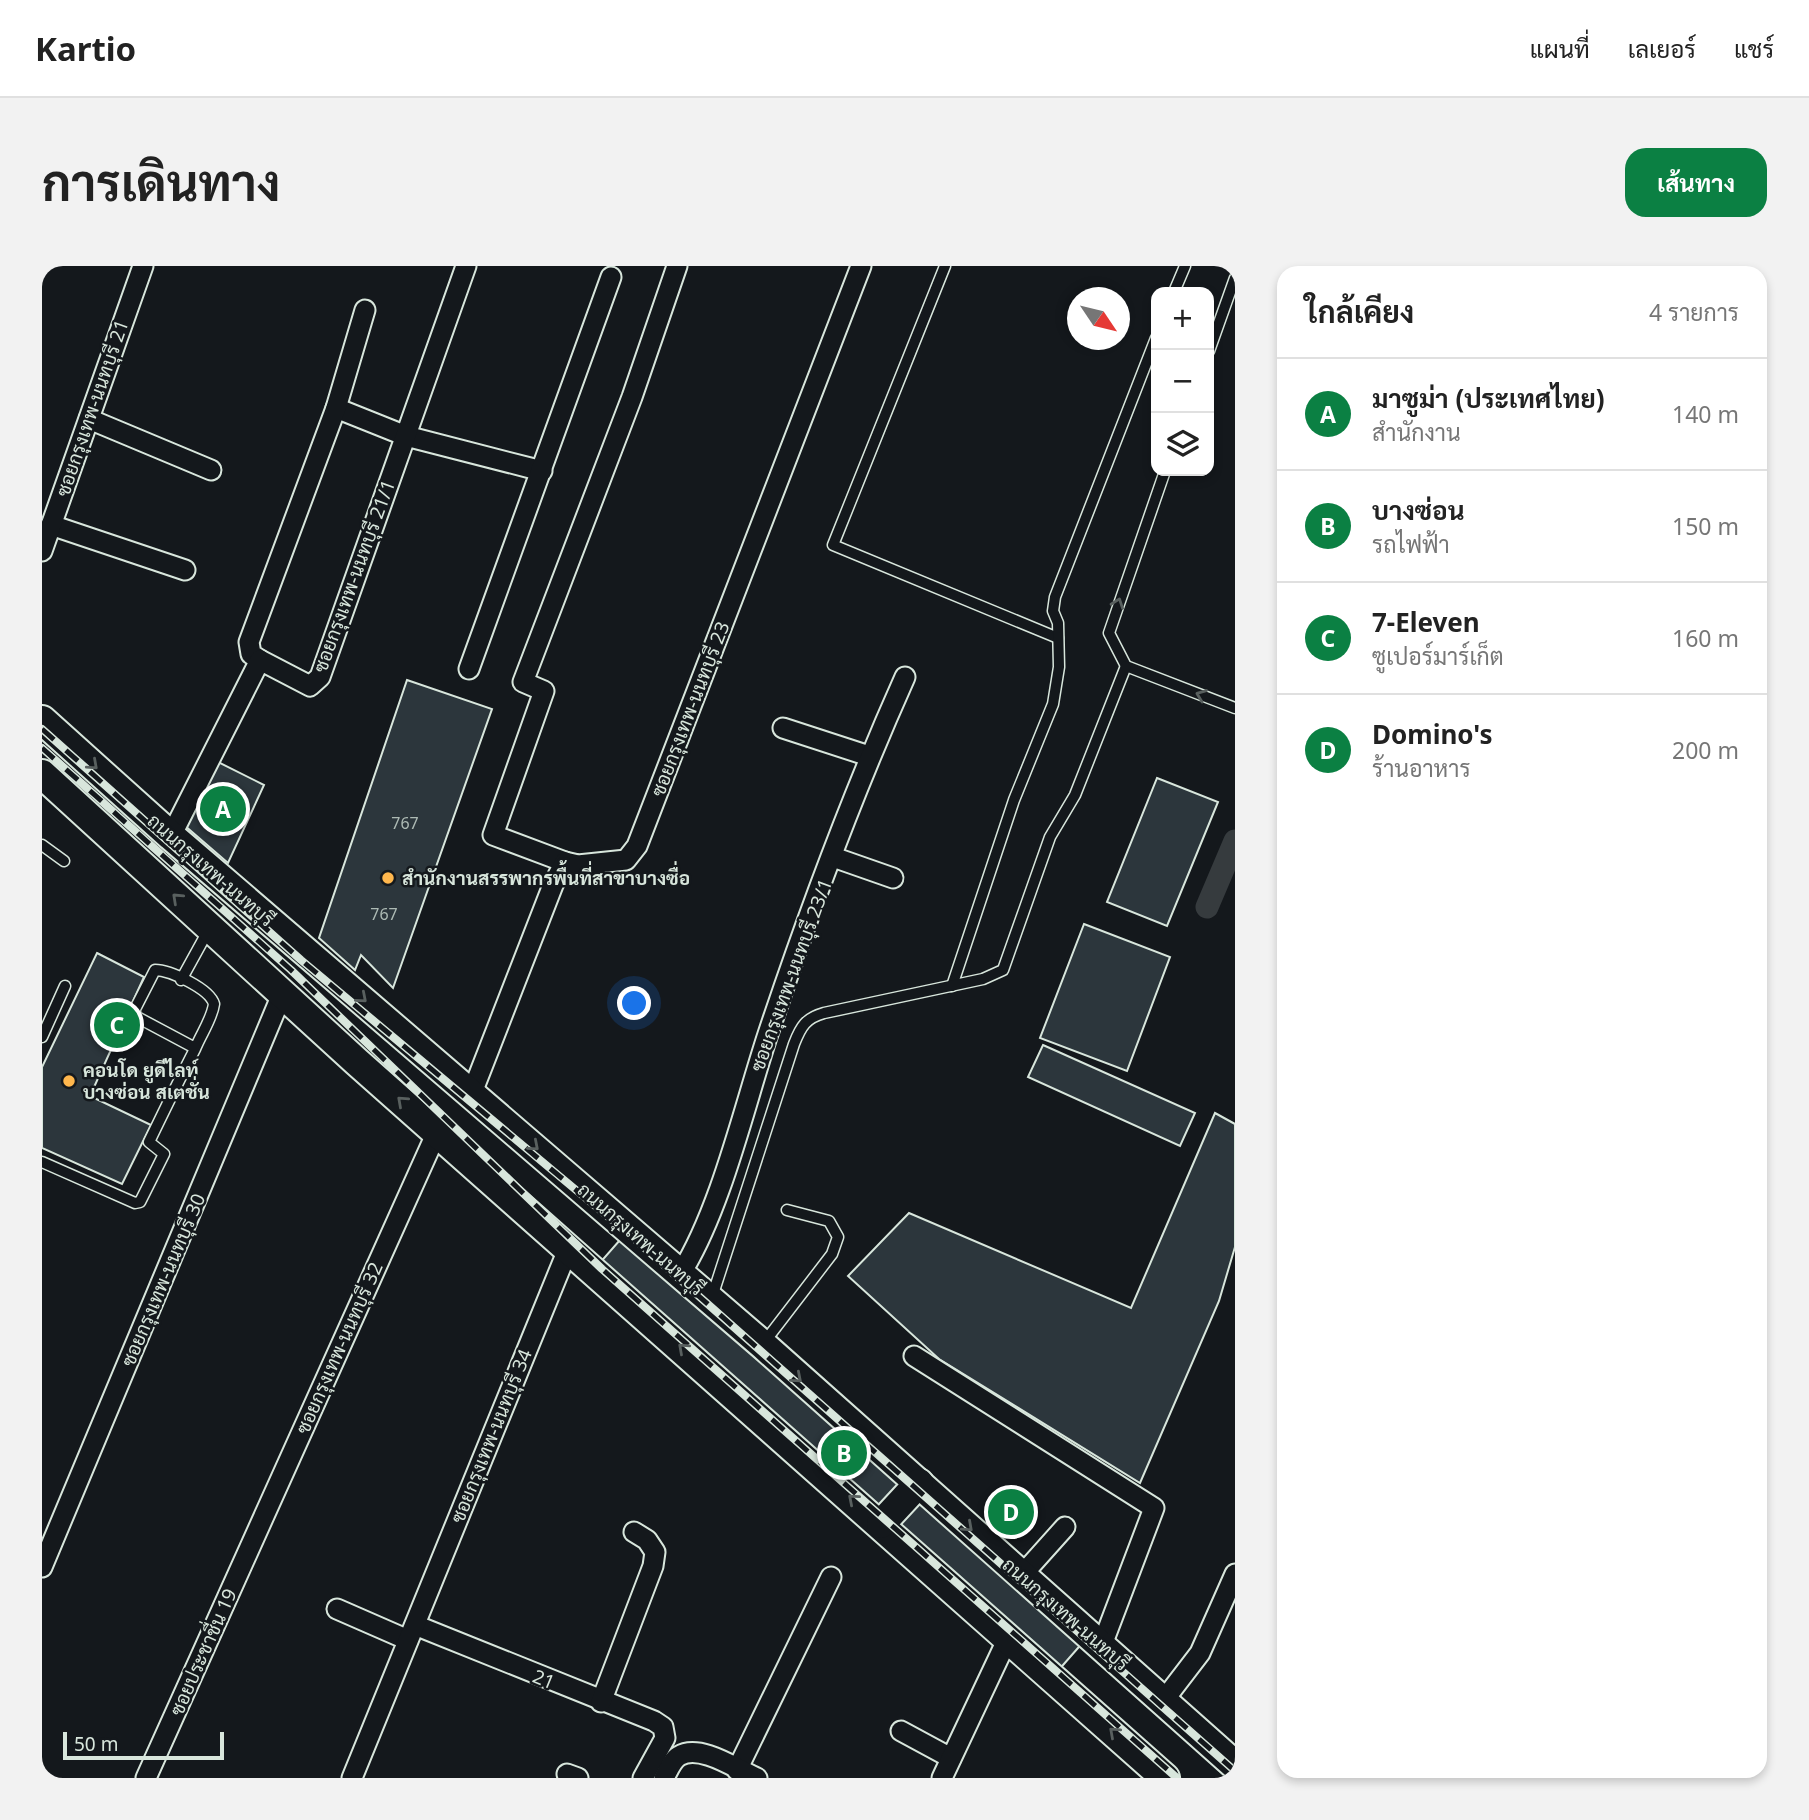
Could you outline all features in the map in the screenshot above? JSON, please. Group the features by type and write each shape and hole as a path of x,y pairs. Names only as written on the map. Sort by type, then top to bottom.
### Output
{"main road":[{"name":"ถนนกรุงเทพ-นนทบุรี","path":"42,720 171,836 681,1273 1235,1765"},
{"path":"42,774 437,1132 1165,1778"},
{"path":"283,992 310,953"},
{"path":"881,1524 919,1483"}],"street":[{"name":"ซอยกรุงเทพ-นนทบุรี 21","path":"42,551 143,266"},
{"name":"ซอยกรุงเทพ-นนทบุรี 21/1","path":"260,660 310,686 320,677 466,266"},
{"name":"ซอยกรุงเทพ-นนทบุรี 23","path":"677,266 632,397 523,682 544,691 493,835 578,865 626,860 637,846 861,266"},
{"path":"469,669 611,277"},
{"path":"171,836 260,660 251,654 249,642 336,408 365,310"},
{"path":"336,408 406,436 542,471"},
{"path":"89,419 211,470"},
{"path":"51,525 186,570"},
{"name":"ซอยกรุงเทพ-นนทบุรี 23/1","path":"681,1273 712,1207 773,1021 869,756 905,677"},
{"path":"783,727 869,756"},
{"path":"833,857 893,878"},
{"path":"475,1095 475,1085 553,885 565,862"},
{"name":"ซอยกรุงเทพ-นนทบุรี 30","path":"42,1567 283,992"},
{"name":"ซอยกรุงเทพ-นนทบุรี 32","path":"242,1564 437,1132"},
{"name":"ซอยกรุงเทพ-นนทบุรี 34","path":"352,1778 569,1247"},
{"path":"914,1356 1154,1508 1102,1645"},
{"path":"1022,1575 1065,1527"},
{"path":"601,1702 653,1566 655,1552 647,1540 634,1532"},
{"name":"ซอยประชาชื่น 19","path":"146,1778 242,1564"},
{"path":"1164,1700 1200,1653 1235,1574"},
{"path":"737,1770 831,1577"},
{"name":"21","path":"337,1609 412,1633 654,1721 663,1727 664,1738 651,1777"},
{"path":"942,1778 1008,1638"},
{"path":"901,1731 951,1758"},
{"path":"651,1777 678,1756 701,1754 757,1778"}],"lane":[{"path":"945,266 833,545 1058,638"},
{"path":"1176,287 1185,266"},
{"path":"1209,350 1235,278"},
{"path":"952,986 1014,800 1053,704 1059,667 1058,623 1053,611 1055,597 1151,350"},
{"path":"1164,476 1110,626 1111,637 1126,666 1235,708"},
{"path":"711,1301 794,1044 804,1023 810,1017 824,1013 995,976 1003,970 1050,837 1076,795 1126,666"},
{"path":"42,845 64,861"},
{"path":"181,980 210,928"},
{"path":"42,1162 139,1203 164,1153 149,1142 195,1048 212,1012 214,1000 207,993 155,970 134,1014 195,1048"},
{"path":"42,1037 65,986"},
{"path":"763,1345 832,1254 838,1237 829,1221 787,1210"}],"building":[{"path":"407,680 492,709 393,988 361,955 355,970 319,938"},
{"path":"216,761 264,785 228,863 184,825"},
{"path":"1157,778 1218,802 1167,926 1107,902"},
{"path":"1084,924 1170,957 1127,1071 1040,1038"},
{"name":"คอนโด ยูดีไลท์ บางซ่อน สเตชั่น","path":"97,953 144,977 90,1096 151,1125 122,1184 42,1148 42,1067"},
{"path":"1043,1045 1195,1113 1180,1146 1028,1077"},
{"path":"1215,1113 1235,1124 1235,1247 1219,1301 1140,1483 939,1359 848,1276 909,1213 1131,1308"},
{"path":"634,1224 1092,1632 1049,1681 591,1273"}],"waterway":[{"path":"1207,907 1235,841"}],"railway":[{"path":"42,729 301,960 631,1236 1235,1771"},
{"path":"42,748 291,970 602,1269 1177,1778"}],"place":[{"name":"มาซูม่า (ประเทศไทย)","path":"223,809"},
{"name":"สำนักงานสรรพากรพื้นที่สาขาบางซื่อ","path":"388,878"},
{"name":"7-Eleven","path":"117,1025"},
{"name":"คอนโด ยูดีไลท์ บางซ่อน สเตชั่น","path":"69,1081"},
{"name":"บางซ่อน","path":"844,1453"},
{"name":"Domino's","path":"1011,1512"}]}
